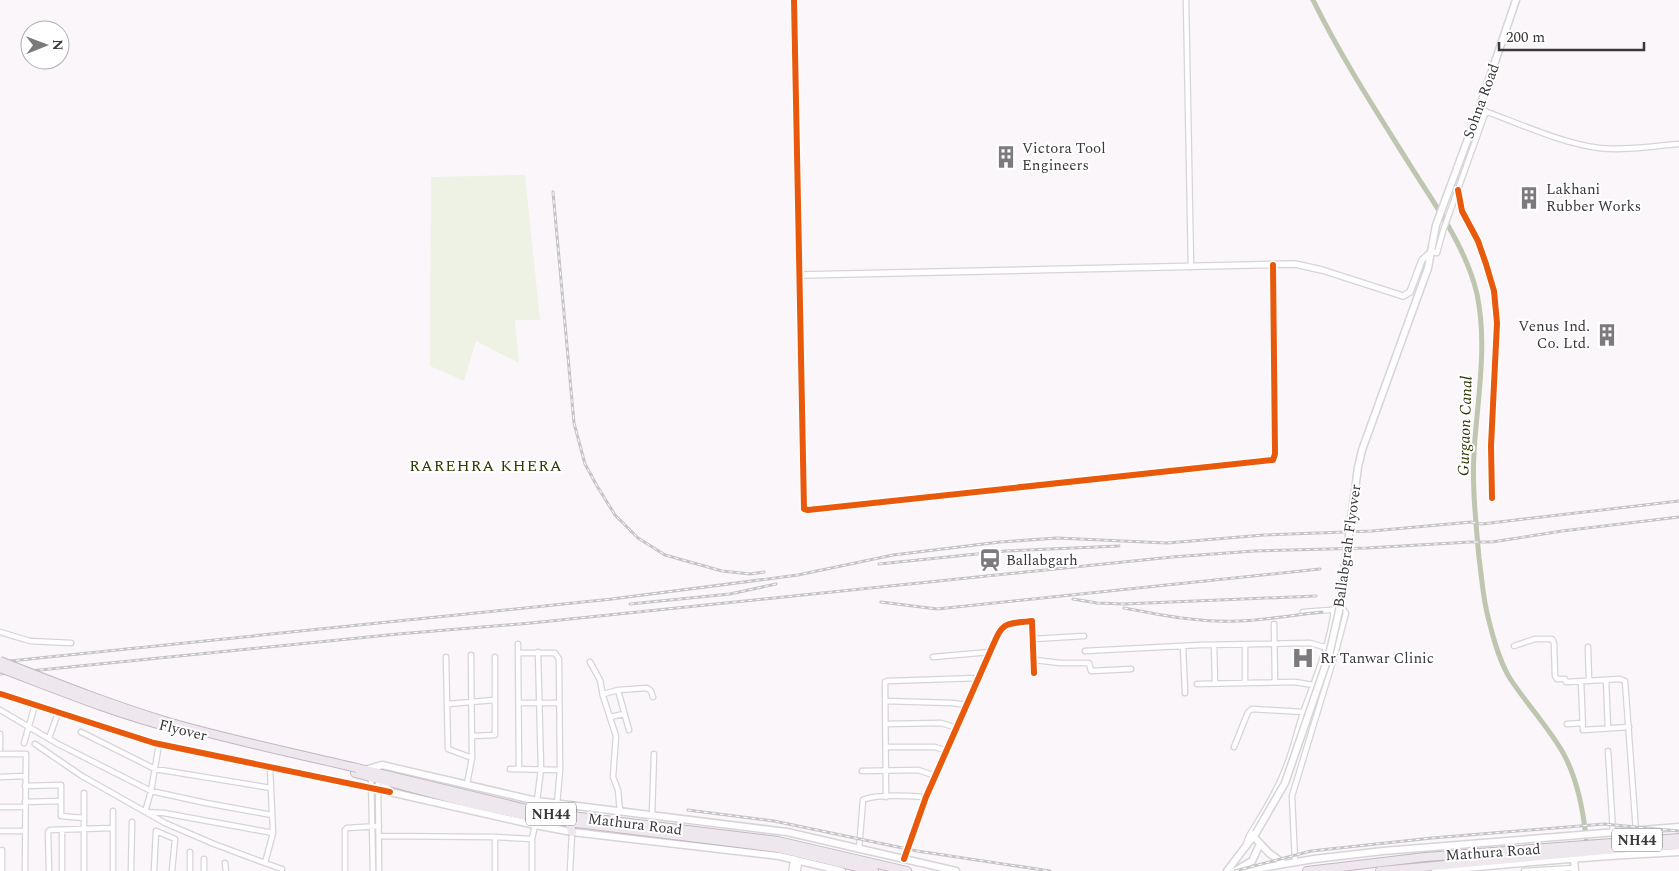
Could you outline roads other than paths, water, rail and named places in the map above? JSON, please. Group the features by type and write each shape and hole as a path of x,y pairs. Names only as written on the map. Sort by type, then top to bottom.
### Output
{"highway":[{"name":"Flyover","path":"0,661 97,698 168,722 358,770 377,779"},
{"name":"Flyover","path":"0,668 141,720 358,770"},
{"name":"Mathura Road","path":"358,770 570,819 743,841 874,871"},
{"name":"Mathura Road","path":"377,779 522,819 570,819"},
{"path":"572,832 570,819 573,806"},
{"name":"Mathura Road","path":"1380,871 1576,854 1596,847 1679,838"},
{"name":"Mathura Road","path":"743,841 778,841 908,871"},
{"name":"Mathura Road","path":"1596,847 1679,845"},
{"name":"Mathura Road","path":"1307,871 1425,857 1576,854"}],"main road":[{"name":"Sohna Road","path":"1436,225 1516,0"},
{"name":"Ballabgrah Flyover","path":"1230,870 1255,835 1284,783 1329,655 1339,611 1362,450 1428,268 1436,225"},
{"path":"358,770 382,764 537,801 787,832 956,871"},
{"path":"377,779 390,792 522,819 535,825 572,832 779,856 842,871"},
{"path":"1245,871 1295,862 1383,851 1679,827"},
{"path":"1255,835 1260,844 1284,864"},
{"path":"1230,870 1252,861 1260,844"},
{"path":"1436,871 1547,860 1576,854 1603,857 1679,852"},
{"path":"1575,869 1576,854"}],"street":[{"path":"794,0 804,509 1273,460 1275,454 1273,265"},
{"path":"1186,0 1191,267"},
{"path":"1479,108 1569,142 1594,147 1624,149 1679,144"},
{"path":"800,275 1295,264 1403,296 1410,292 1422,260 1431,252 1437,253 1443,230 1486,111"},
{"path":"1458,190 1462,211 1478,241 1494,291 1497,323 1491,446 1492,498"},
{"path":"1295,862 1292,796 1346,612 1343,609 1303,612"},
{"path":"1245,848 1248,836 1284,773 1326,648 1334,610"},
{"path":"904,859 926,797 1000,630 1006,624 1032,621 1034,673"},
{"path":"1274,624 1275,682"},
{"path":"0,632 30,641 71,642"},
{"path":"1033,639 1084,636"},
{"path":"1514,646 1535,639 1552,638 1556,678 1566,679 1566,682 1620,679 1625,681 1636,830"},
{"path":"1131,669 1091,671 1087,651 1183,646 1310,643 1336,651"},
{"path":"518,644 519,769"},
{"path":"1214,645 1215,683"},
{"path":"1245,645 1245,683"},
{"path":"1183,646 1185,693"},
{"path":"1588,647 1589,681"},
{"path":"519,653 538,652 558,656 560,770 557,804"},
{"path":"537,801 541,769 538,652"},
{"path":"933,657 990,652"},
{"path":"467,784 472,758 471,655"},
{"path":"446,657 448,749 472,758"},
{"path":"472,736 495,734 495,657"},
{"path":"1034,660 1060,663 1089,663"},
{"path":"590,662 600,680 603,696 616,736 613,777 618,790 620,812"},
{"path":"886,797 884,684 888,681 978,678"},
{"path":"1606,680 1608,728"},
{"path":"1581,681 1582,723 1584,730 1629,727"},
{"path":"1197,684 1296,682 1313,685"},
{"path":"604,694 618,690 647,688 653,697"},
{"path":"618,690 629,730"},
{"path":"2,694 159,744 390,792"},
{"path":"448,704 494,700"},
{"path":"885,701 952,702 967,705"},
{"path":"519,703 559,703"},
{"path":"24,743 35,705"},
{"path":"1234,747 1248,712 1252,709 1304,712"},
{"path":"0,710 49,738 151,791 272,815"},
{"path":"49,738 58,712"},
{"path":"610,718 624,714"},
{"path":"885,724 941,723 957,728"},
{"path":"1567,724 1582,723"},
{"path":"81,732 155,769 271,788"},
{"path":"0,734 0,749"},
{"path":"35,744 82,776 179,830 282,869"},
{"path":"145,812 151,791 159,744"},
{"path":"886,747 934,747 947,751"},
{"path":"1608,751 1613,832"},
{"path":"0,754 26,754 25,871"},
{"path":"652,816 654,754"},
{"path":"265,863 273,833 270,768"},
{"path":"510,769 560,770"},
{"path":"862,771 918,770 936,776"},
{"path":"0,777 25,776"},
{"path":"373,871 371,789 377,779"},
{"path":"377,779 380,871"},
{"path":"25,786 60,785 62,817 84,818"},
{"path":"84,793 84,871"},
{"path":"859,848 862,801 867,798 926,797"},
{"path":"0,807 61,802"},
{"path":"113,811 114,871"},
{"path":"145,812 164,813 273,833"},
{"path":"132,822 132,871"},
{"path":"532,871 532,839 535,825"},
{"path":"345,871 345,830 348,828 379,826"},
{"path":"49,871 48,832 51,830 113,828"},
{"path":"0,831 24,830"},
{"path":"62,830 62,871"},
{"path":"154,871 156,831 175,839 172,871"},
{"path":"570,871 572,832"},
{"path":"379,836 532,839"},
{"path":"495,837 495,871"},
{"path":"2,850 2,871"},
{"path":"190,852 190,871"},
{"path":"204,860 204,871"},
{"path":"792,871 797,860"},
{"path":"797,860 797,871"},
{"path":"1547,860 1548,870"},
{"path":"225,862 226,871"},
{"path":"1524,871 1575,869"}],"waterway":[{"name":"Gurgaon Canal","path":"1313,0 1359,84 1449,227 1472,277 1477,294 1482,333 1474,479 1479,558 1485,605 1495,644 1507,673 1562,751 1572,771 1583,815 1586,838"}],"railway":[{"path":"553,192 574,423 585,464 597,486 615,515 638,538 665,555 722,571 750,574 764,572"},
{"path":"0,662 612,599 798,575 893,555 1000,542 1057,538 1167,543 1264,535 1372,531 1471,522 1482,524 1679,501"},
{"path":"0,674 398,634 531,623 1172,557 1254,551 1492,542 1562,531 1679,517"},
{"path":"879,564 1006,551 1119,546"},
{"path":"881,602 937,609 1320,569"},
{"path":"630,604 730,594 776,584"},
{"path":"1073,599 1097,603 1124,604 1316,596"},
{"path":"1124,608 1209,621 1259,620 1322,612"},
{"path":"688,810 774,821 917,851 1050,871"},
{"path":"1235,871 1311,851 1432,838 1604,824 1679,831"}],"place":[{"name":"Victora Tool Engineers","path":"1006,157"},
{"name":"Lakhani Rubber Works","path":"1529,198"},
{"name":"Venus Ind. Co. Ltd.","path":"1607,335"},
{"name":"Ballabgarh","path":"990,560"},
{"name":"Rr Tanwar Clinic","path":"1303,658"}],"district":[{"name":"RAREHRA KHERA","path":"486,465"}]}
